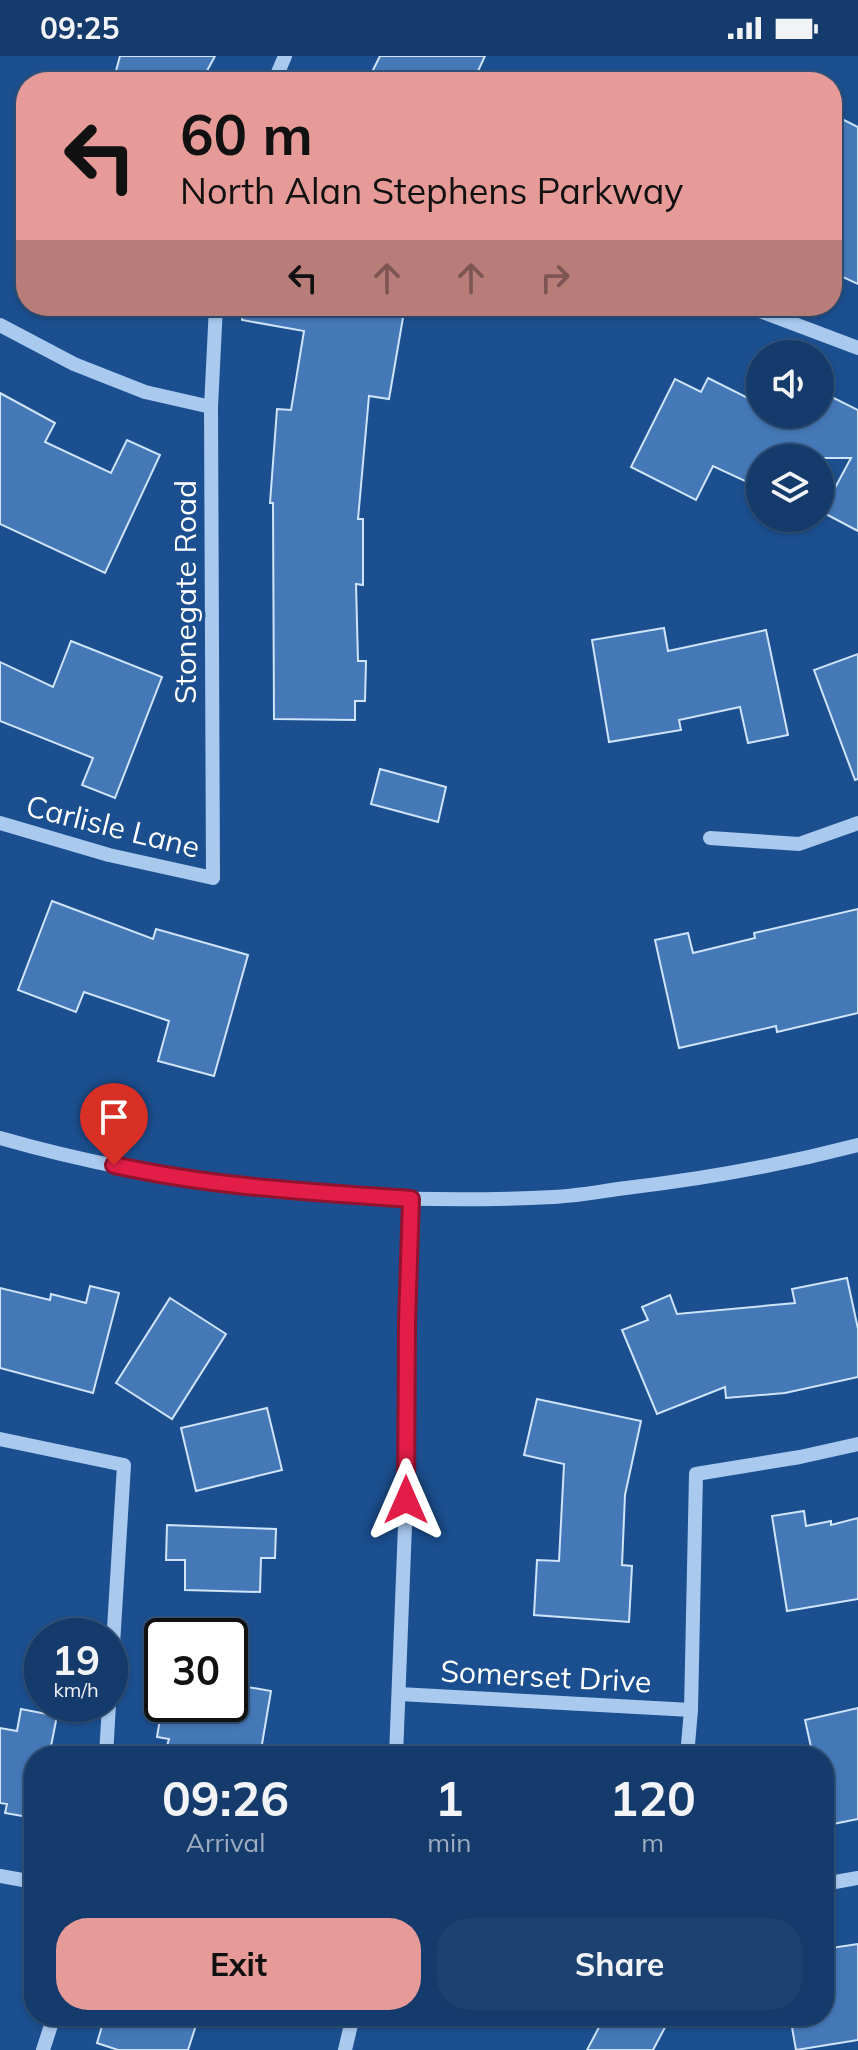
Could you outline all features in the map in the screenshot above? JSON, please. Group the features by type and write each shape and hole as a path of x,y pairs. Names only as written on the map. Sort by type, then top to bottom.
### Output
{"street":[{"name":"Stonegate Road","path":"213,878 211,407 216,316"},
{"path":"773,316 858,348"},
{"path":"0,325 74,364 145,392 211,407"},
{"name":"Carlisle Lane","path":"0,823 109,855 213,878"},
{"path":"710,838 799,844 858,823"},
{"path":"0,1138 144,1172 280,1191 411,1199 570,1195 781,1165 858,1145"},
{"path":"396,1746 406,1500 411,1199"},
{"path":"0,1439 124,1465 115,1618"},
{"path":"688,1746 696,1474 858,1444"},
{"name":"Somerset Drive","path":"399,1694 691,1710"},
{"path":"107,1746 108,1722"},
{"path":"0,1876 24,1880"},
{"path":"834,1882 858,1878"},
{"path":"43,2050 51,2026"},
{"path":"345,2050 351,2026"}],"building":[{"path":"120,56 215,56 206,72 116,72"},
{"path":"380,56 485,56 478,72 372,72"},
{"path":"842,119 858,127 858,284 842,277"},
{"path":"242,316 403,316 389,399 369,396 358,519 363,519 363,585 356,584 358,661 366,661 365,701 355,701 355,720 274,719 273,503 270,503 277,409 291,410 304,331 242,320"},
{"path":"708,378 746,397 746,428 834,428 834,398 858,410 858,531 834,518 834,490 851,458 834,458 834,444 746,444 746,481 713,466 696,500 631,467 675,379 701,392"},
{"path":"0,393 55,423 45,442 111,473 127,440 160,455 105,573 0,524"},
{"path":"664,628 668,651 766,630 788,735 748,743 740,707 679,720 681,730 609,742 592,640"},
{"path":"71,641 162,677 115,798 82,785 93,758 0,721 0,662 53,687"},
{"path":"858,654 858,779 855,780 814,670"},
{"path":"380,769 446,787 438,822 371,804"},
{"path":"52,901 153,939 156,929 248,955 214,1076 158,1061 169,1021 84,992 76,1012 18,990"},
{"path":"858,909 858,1013 777,1032 776,1026 679,1048 655,940 688,933 693,953 755,938 754,933"},
{"path":"847,1278 858,1329 858,1377 785,1393 726,1398 725,1387 657,1414 622,1330 648,1320 642,1307 670,1295 677,1314 795,1303 792,1289"},
{"path":"90,1286 119,1293 93,1393 0,1368 0,1288 50,1300 51,1294 86,1303"},
{"path":"170,1298 226,1334 172,1419 116,1383"},
{"path":"537,1399 641,1421 625,1495 622,1565 632,1566 629,1622 534,1615 537,1560 559,1561 564,1464 524,1455"},
{"path":"267,1408 282,1470 196,1491 181,1428"},
{"path":"804,1511 806,1526 831,1521 831,1525 858,1518 858,1599 787,1611 772,1516"},
{"path":"167,1525 276,1529 275,1558 261,1558 260,1592 185,1590 185,1560 166,1560"},
{"path":"248,1687 271,1691 262,1746 167,1746 169,1739 157,1737 160,1722 248,1722"},
{"path":"858,1708 858,1819 834,1824 834,1746 811,1746 805,1720"},
{"path":"21,1709 24,1710 24,1722 56,1722 51,1746 24,1746 24,1816 5,1813 7,1804 0,1803 0,1728 17,1731"},
{"path":"858,1944 858,2040 796,2050 792,2026 834,2026 834,1948"},
{"path":"102,2026 196,2026 188,2050 118,2050 97,2043"},
{"path":"600,2026 666,2026 653,2050 587,2050"}],"route":[{"path":"114,1165 280,1191 411,1199 406,1500"}]}
